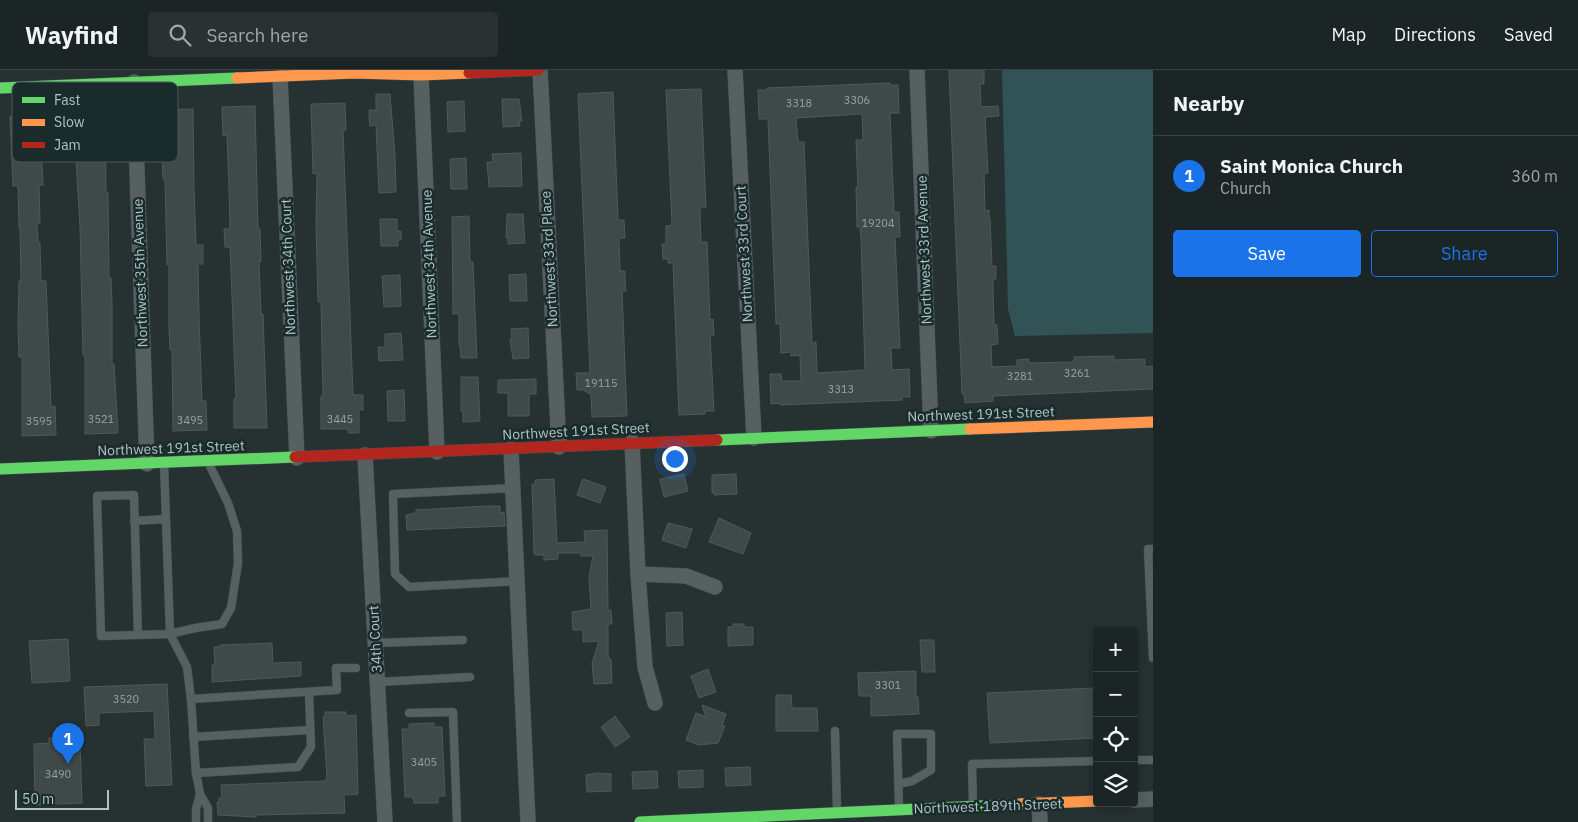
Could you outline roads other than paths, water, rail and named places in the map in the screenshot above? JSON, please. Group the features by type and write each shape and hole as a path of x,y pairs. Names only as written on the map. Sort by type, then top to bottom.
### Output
{"street":[{"path":"134,82 280,77 354,72 421,75 539,70"},
{"name":"Northwest 33rd Place","path":"539,70 558,447"},
{"name":"Northwest 33rd Court","path":"735,70 754,438"},
{"name":"Northwest 33rd Avenue","path":"917,70 931,430"},
{"name":"Northwest 34th Avenue","path":"421,75 437,452"},
{"name":"Northwest 34th Court","path":"280,77 297,458"},
{"name":"Northwest 35th Avenue","path":"137,162 146,464"},
{"name":"Northwest 191st Street","path":"0,469 1153,422"},
{"path":"632,442 638,574 645,667 655,703"},
{"path":"511,449 528,822"},
{"name":"34th Court","path":"365,455 385,822"},
{"path":"638,574 686,576 716,588"},
{"path":"1138,800 1153,799"},
{"name":"Northwest 189th Street","path":"640,822 837,813 883,816 899,810 1093,802"},
{"path":"1039,804 1040,822"}],"lane":[{"path":"138,635 134,495 97,496 101,636 138,635 170,634 222,624 231,608 238,563 237,531 228,503 208,462"},
{"path":"164,463 170,634 188,667 196,773 200,794 208,808 208,822"},
{"path":"513,488 393,494 395,574 409,587 517,581"},
{"path":"134,521 166,519"},
{"path":"1153,548 1148,549 1153,658"},
{"path":"376,643 463,640"},
{"path":"191,699 337,690 336,668 356,668"},
{"path":"378,682 470,677"},
{"path":"196,773 298,767 311,747 309,692"},
{"path":"409,713 453,712 457,822"},
{"path":"192,737 310,730"},
{"path":"835,730 837,813"},
{"path":"898,784 912,781 931,770 931,734 897,734 898,784 899,810"},
{"path":"1138,760 1153,760"},
{"path":"973,806 972,764 1093,761"},
{"path":"196,822 196,809 200,794"}],"water":[{"path":"1002,70 1153,70 1153,333 1015,336 1008,309"}],"place":[{"name":"Saint Monica Church","path":"68,764"}]}
